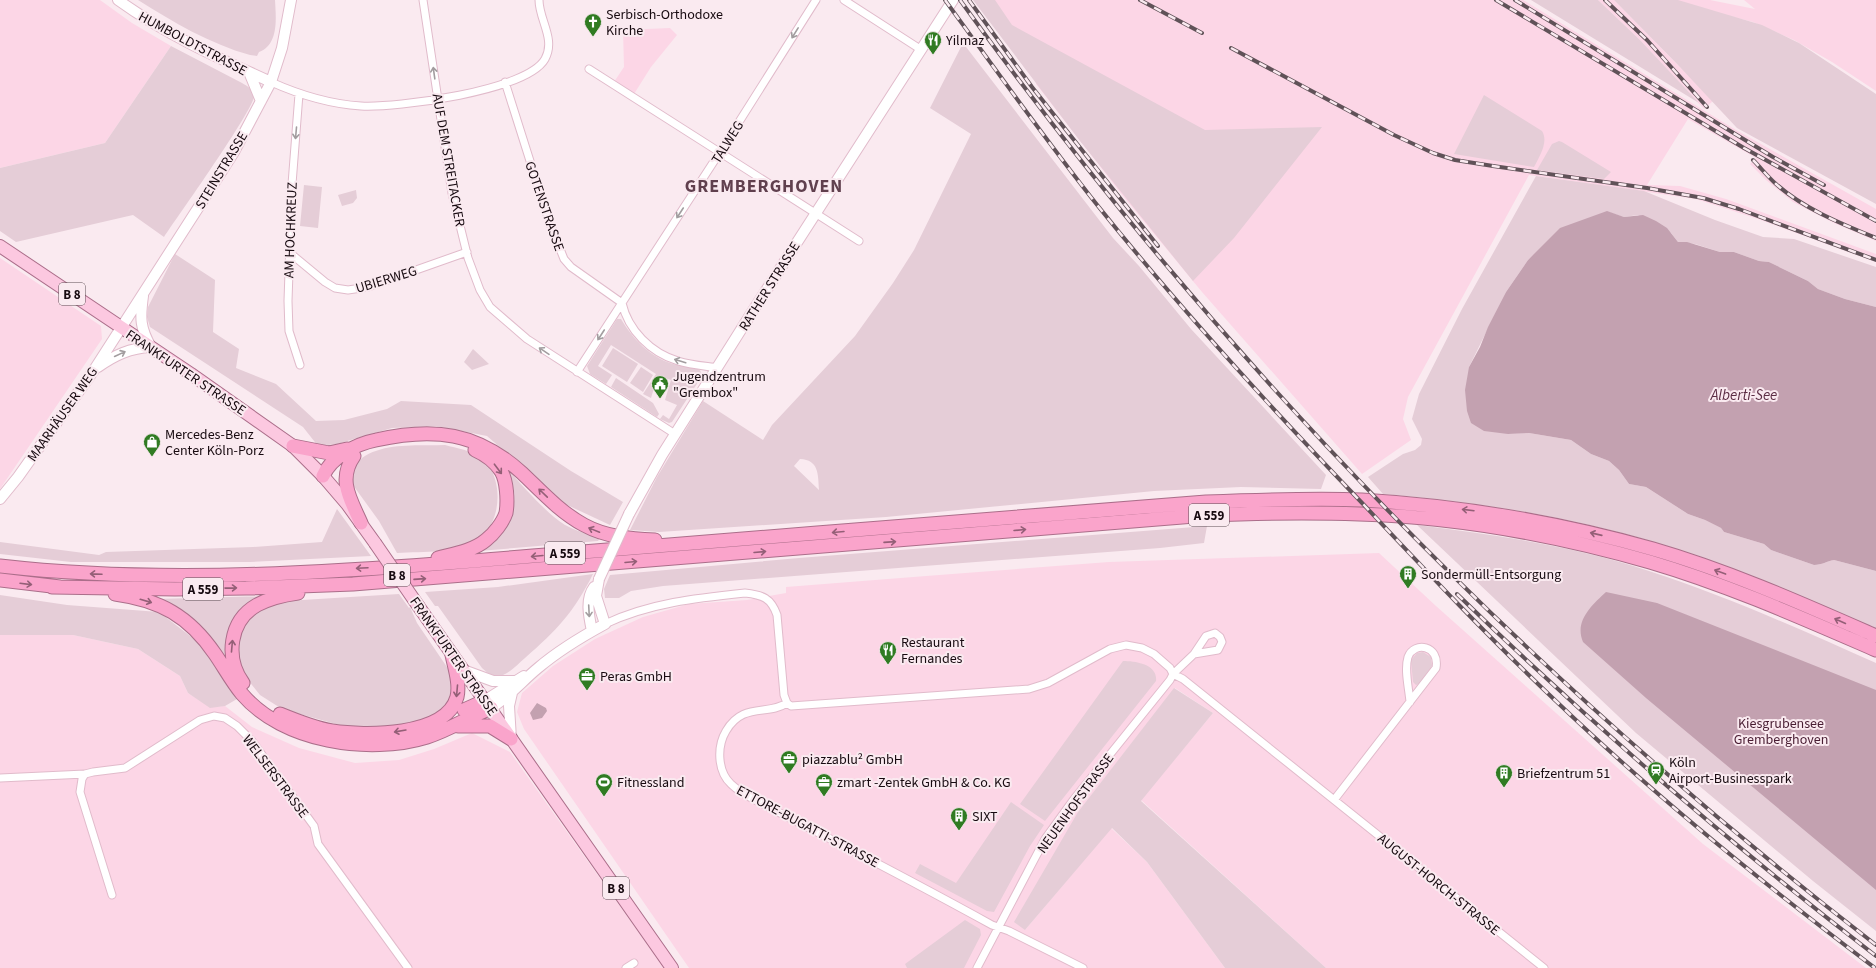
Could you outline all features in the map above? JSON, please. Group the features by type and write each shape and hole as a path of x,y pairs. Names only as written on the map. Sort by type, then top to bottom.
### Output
{"highway":[{"path":"323,476 327,466 340,456 356,451 371,441 406,434 448,436 472,440 501,456 558,509 572,519 596,531 629,538 716,542"},
{"path":"293,446 329,453 356,451 382,444 424,439 447,441 481,452 501,471 506,487 506,513 498,528 486,540 472,548 415,566"},
{"path":"356,451 346,470 345,480 349,497 361,523"},
{"name":"A 559","path":"0,566 68,573 163,575 247,574 415,566 1206,502 1360,500 1476,511 1532,520 1654,550 1765,589 1876,636"},
{"name":"A 559","path":"0,580 52,587 190,589 353,584 1207,515 1284,512 1361,514 1441,520 1535,534 1651,562 1707,581 1815,623 1876,650"},
{"path":"353,584 276,597 265,601 250,610 239,623 232,640 231,655 240,679 252,694 272,711 312,726 332,731 354,734 389,733 443,724 490,726 511,739"},
{"path":"52,587 135,597 175,612 204,638 242,694 250,703 278,723 303,733 327,740 352,744 379,745 394,744 428,737 454,715 487,704"},
{"path":"443,724 446,715 457,696 457,680 452,655"}],"main road":[{"name":"FRANKFURTER STRASSE","path":"0,246 151,347 293,446 323,476 361,523 672,968"}],"street":[{"name":"HUMBOLDTSTRASSE","path":"118,0 169,32 270,82"},
{"name":"STEINSTRASSE","path":"121,327 234,152 262,101 282,48 292,0"},
{"name":"AUF DEM STREITACKER","path":"423,0 452,193 473,273 490,307 527,339 675,434"},
{"path":"270,82 299,94 329,102 361,106 390,106 438,99 505,82 531,73 540,65 546,55 548,48 548,34 539,0"},
{"name":"TALWEG","path":"577,372 720,152 816,0"},
{"path":"844,0 920,49"},
{"name":"RATHER STRASSE","path":"592,631 589,606 594,590 629,514 675,434 920,49 954,0"},
{"path":"589,69 858,241"},
{"path":"249,72 262,101"},
{"name":"GOTENSTRASSE","path":"505,82 549,221 564,259 571,267 622,303"},
{"name":"AM HOCHKREUZ","path":"299,94 292,184 289,331 300,365"},
{"name":"UBIERWEG","path":"290,253 325,282 335,288 348,290 368,287 467,252"},
{"path":"94,370 122,352 131,349 151,347 145,337 141,323 143,294"},
{"path":"622,303 629,322 644,341 653,348 677,361 718,368"},
{"name":"MAARHÄUSER WEG","path":"0,499 18,477 94,370 121,327"},
{"path":"594,590 597,605 605,624"},
{"path":"487,704 515,681 605,624 632,613 669,602 745,593 755,594 768,599 773,604 777,615 784,695 787,703"},
{"name":"ETTORE-BUGATTI-STRASSE","path":"1083,968 1010,931 998,928 741,792 731,784 723,772 720,747 726,730 734,720 748,712 781,707 787,703 791,706 801,706 1029,689 1048,683 1110,649 1126,645 1139,646 1154,654 1170,668 1172,674"},
{"path":"1334,800 1410,702 1436,668 1436,657 1428,648 1414,650 1409,656 1407,663 1410,702"},
{"name":"NEUENHOFSTRASSE","path":"977,968 1045,839 1074,799 1170,680 1172,674 1194,654"},
{"path":"487,704 512,693 536,669"},
{"path":"463,670 493,681 515,681"},
{"name":"AUGUST-HORCH-STRASSE","path":"1172,674 1183,679 1228,714 1544,968"},
{"path":"511,739 509,706 512,693"},
{"name":"WELSERSTRASSE","path":"0,778 85,774 125,768 200,720 214,716 225,718 237,726 252,741 314,826 318,844 408,968"},
{"path":"85,774 82,779 80,792 112,895"},
{"path":"626,968 634,963"}],"shaded area":[{"path":"0,0 100,0 132,23 171,46 105,143 0,168"},
{"path":"982,0 1523,0 1736,130 1876,209 1876,241 1834,223 1793,202 1766,180 1750,164 1756,158 1688,119 1647,185 1680,186 1726,199 1876,254 1876,262 1758,219 1696,199 1529,175 1408,397 1403,419 1411,440 1362,474 1202,292 1123,196 1036,84 1039,76"},
{"path":"1598,0 1614,0 1713,101 1704,109 1640,40"},
{"path":"1666,0 1710,0 1755,9 1744,0 1876,0 1876,91 1832,62 1794,40 1753,22"},
{"path":"670,28 677,35 651,67 634,94 614,82 624,67 623,30"},
{"path":"0,258 101,326 102,339 0,489"},
{"path":"1379,553 1436,606 1703,844 1866,968 1326,968 1141,800 1213,713 1175,688 1078,812 1025,930 1111,828 1147,862 1225,968 689,968 524,729 517,712 522,693 553,666 595,639 643,617 689,604 747,600 786,593 786,587 1109,562"},
{"path":"0,635 73,635 138,649 180,676 188,693 210,707 225,706 252,727 299,748 355,763 399,760 434,749 472,733 510,752 664,968 0,968"}],"green space":[{"path":"138,0 275,0 275,30 270,43 259,52 257,56 250,55 206,39"},
{"path":"973,0 995,0 1012,25 1205,130 1322,127 1234,238 1193,281 1080,141"},
{"path":"1531,0 1598,0 1640,40 1699,103"},
{"path":"1614,0 1678,0 1762,25 1799,43 1876,94 1876,204 1737,128"},
{"path":"963,43 1113,238 1139,266 1191,329 1326,475 1321,489 1241,487 1154,491 886,517 659,532 630,530 657,477 703,401 763,440 772,425 855,336 893,283 914,250 971,134 930,108","holes":["800,459 806,460 814,465 818,473 819,490 794,466"]},
{"path":"171,46 244,84 251,90 254,96 242,121 164,237 133,215 16,242 0,231 0,168 105,143"},
{"path":"1484,95 1542,131 1544,135 1544,145 1534,167 1454,154"},
{"path":"1559,141 1611,172 1604,179 1537,170 1552,144"},
{"path":"1536,176 1644,191 1715,220 1763,237 1794,239 1876,267 1876,307 1845,299 1818,289 1808,281 1769,262 1759,261 1734,252 1720,252 1695,244 1678,242 1671,233 1638,215 1624,217 1608,212 1541,249 1528,260 1506,292 1469,367 1508,434 1529,433 1571,440 1591,454 1609,461 1619,470 1629,484 1646,487 1688,514 1721,528 1724,532 1764,544 1771,550 1814,565 1834,560 1876,571 1876,631 1708,561 1657,543 1589,525 1521,511 1452,501 1383,494 1368,477 1403,454 1415,450 1421,445 1422,439 1412,419 1419,394 1462,309"},
{"path":"304,185 322,187 318,228 300,226"},
{"path":"356,190 357,198 353,203 342,206 338,195"},
{"path":"175,254 215,280 213,332 239,349 236,368 276,384 316,421 344,420 387,409 401,401 471,405 571,471 623,502 610,525 565,504 487,436 436,426 392,428 337,444 318,446 303,427 150,327 147,317 148,307"},
{"path":"617,319 621,319 637,340 657,357 673,364 700,370 702,376 672,422 669,423 660,419 663,415 669,419 677,405 665,400 671,380 665,378 654,388 651,398 643,394 656,374 611,345 598,366 612,375 606,384 590,374 587,366"},
{"path":"613,348 638,364 627,382 602,366"},
{"path":"473,349 489,364 472,370 464,362"},
{"path":"641,367 653,375 643,392 630,383"},
{"path":"616,378 653,403 659,414 657,417 611,387"},
{"path":"413,445 445,445 473,453 487,463 496,481 497,491 496,512 492,522 487,531 480,538 462,547 451,550 397,553 379,521 350,481 351,470 362,458 381,449"},
{"path":"499,460 548,512 573,529 600,538 598,541 479,551 490,546 500,536 505,529 513,505 513,487"},
{"path":"337,509 371,556 250,562 71,562 0,554 0,542 99,555 106,552 253,547 322,542"},
{"name":"Kiesgrubensee Gremberghoven","path":"1417,525 1534,542 1621,562 1735,602 1876,663 1876,931 1813,881 1636,733"},
{"path":"1207,526 1204,543 1160,548 663,586 631,591 619,598 605,598 604,589 610,575 799,558"},
{"path":"593,574 572,610 556,629 515,667 503,675 490,675 482,668 438,606 435,606 425,592 498,587"},
{"path":"399,594 409,608 410,607 417,623 449,670 453,694 442,712 424,720 376,729 350,728 282,709 260,695 244,675 237,653 239,636 245,624 261,609 286,601"},
{"path":"0,595 67,605 159,612 198,642 237,699 225,706 210,708 188,693 180,676 138,649 73,635 0,635"},
{"path":"269,596 249,607 231,666 156,599"},
{"path":"1423,652 1431,657 1432,666 1419,684 1416,685 1413,682 1411,660 1417,653"},
{"path":"1123,661 1139,663 1150,667 1156,675 1156,681 1045,821 1020,804"},
{"path":"1174,688 1213,713 1141,801 1326,968 1225,968 1147,862 1112,828 1025,930 1014,922 1078,812"},
{"path":"1011,802 1044,825 1030,846 994,912 987,911 915,873 920,864 956,883"},
{"path":"965,920 980,929 981,935 964,968 907,968 905,964"}],"water":[{"name":"Alberti-See","path":"1607,211 1624,217 1643,215 1667,228 1678,242 1687,242 1720,252 1734,252 1759,261 1769,262 1808,281 1818,289 1845,299 1876,307 1876,571 1834,560 1814,565 1771,550 1764,544 1724,532 1721,528 1705,520 1688,514 1646,487 1629,484 1619,470 1609,461 1591,454 1571,440 1529,433 1508,434 1484,431 1471,423 1467,411 1465,390 1469,367 1506,292 1528,260 1560,228"},
{"name":"Kiesgrubensee Gremberghoven","path":"1606,592 1657,603 1876,690 1876,890 1646,698 1583,642 1581,627 1583,620 1590,608"},
{"path":"537,703 546,708 547,711 542,718 533,720 530,713"}],"railway":[{"path":"945,0 1020,104 1078,181 1129,245 1261,396 1435,580 1533,679 1634,773 1752,873 1875,968"},
{"path":"960,0 1059,133 1163,261 1271,386 1384,506 1500,622 1621,734 1746,841 1876,945"},
{"path":"969,0 1032,87 1158,246"},
{"path":"1140,0 1202,33"},
{"path":"1496,0 1744,148 1876,221"},
{"path":"1515,0 1773,157 1824,185"},
{"path":"1605,0 1647,40 1707,107"},
{"path":"1231,48 1394,135 1433,153 1455,160 1647,188 1703,198 1739,209 1876,260"},
{"path":"1753,160 1776,184 1799,201 1824,215 1876,238"},
{"path":"1457,594 1558,689 1661,781 1767,870 1876,956"}],"place":[{"name":"Serbisch-Orthodoxe Kirche","path":"593,37"},
{"name":"Yilmaz","path":"933,55"},
{"name":"Jugendzentrum \"Grembox\"","path":"660,399"},
{"name":"Mercedes-Benz Center Köln-Porz","path":"152,457"},
{"name":"Sondermüll-Entsorgung","path":"1408,589"},
{"name":"Restaurant Fernandes","path":"888,665"},
{"name":"Peras GmbH","path":"587,691"},
{"name":"piazzablu² GmbH","path":"789,774"},
{"name":"Köln Airport-Businesspark","path":"1656,785"},
{"name":"Briefzentrum 51","path":"1504,788"},
{"name":"Fitnessland","path":"604,797"},
{"name":"zmart -Zentek GmbH & Co. KG","path":"824,797"},
{"name":"SIXT","path":"959,831"}],"district":[{"name":"GREMBERGHOVEN","path":"764,186"}]}
